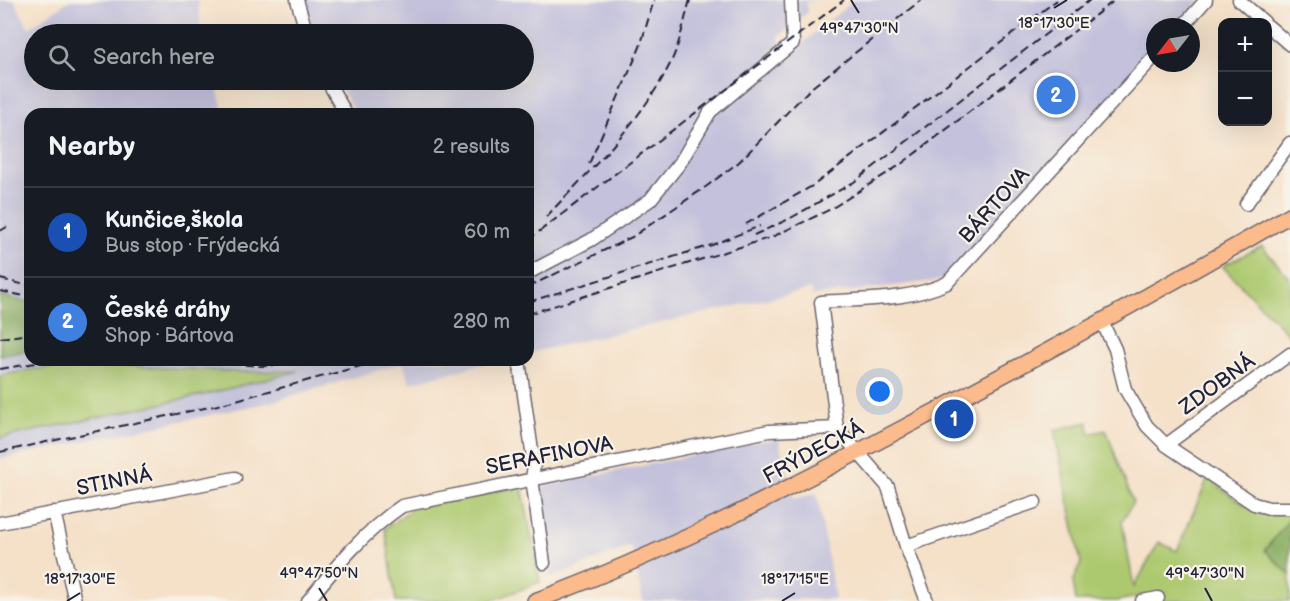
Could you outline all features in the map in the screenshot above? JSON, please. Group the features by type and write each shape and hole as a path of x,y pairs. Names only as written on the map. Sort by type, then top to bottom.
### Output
{"main road":[{"name":"FRÝDECKÁ","path":"535,601 610,573 705,531 858,453 1102,322 1290,215"}],"street":[{"path":"297,0 304,24"},
{"path":"534,270 602,234 662,189 710,112 793,43 791,0"},
{"path":"1190,18 1206,0"},
{"path":"1239,0 1259,18"},
{"path":"1272,29 1290,45"},
{"name":"BÁRTOVA","path":"837,428 821,302 883,298 933,290 947,283 1146,66"},
{"path":"333,90 343,108"},
{"path":"1246,204 1290,143"},
{"path":"1102,322 1115,349 1125,389 1147,426 1166,446 1254,504 1269,508 1290,507"},
{"name":"ZDOBNÁ","path":"1166,446 1290,354"},
{"path":"520,366 534,465 532,479 544,563"},
{"path":"837,428 888,487 906,546 927,601"},
{"name":"SERAFINOVA","path":"308,601 350,549 378,523 402,506 769,431 837,428"},
{"name":"STINNÁ","path":"0,523 236,478"},
{"path":"906,546 1035,502"},
{"path":"54,512 75,601"},
{"path":"1142,601 1158,598"}],"shaded area":[{"path":"0,0 14,0 27,24 24,24 24,90 218,90 222,108 24,108 24,301 0,296"},
{"path":"70,0 198,0 200,24 35,24"},
{"path":"302,0 824,0 806,2 808,12 778,37 781,43 770,53 779,63 854,0 1201,0 1183,18 1146,18 1146,58 953,274 942,280 813,296 811,289 534,352 534,108 353,108 343,90 534,90 534,24 312,24"},
{"path":"24,351 24,366 62,366 0,376 0,356"},
{"path":"93,366 393,366 271,402 0,459 0,438 207,394 294,371 241,372"},
{"path":"404,366 475,366 410,383"},
{"path":"779,440 794,499 817,493 835,599 643,601 631,546 551,578 539,487 761,441"}],"green space":[{"path":"1262,246 1290,279 1290,336 1222,266"},
{"path":"0,296 24,301 24,351 0,356"},
{"path":"70,366 128,366 241,372 298,371 207,394 0,438 0,376 29,370"},
{"path":"1088,422 1089,434 1106,430 1133,502 1122,522 1134,587 1159,542 1177,551 1208,478 1237,500 1255,509 1290,508 1290,519 1265,550 1290,575 1290,601 1159,601 1157,593 1116,601 1076,601 1073,582 1081,563 1054,430"},
{"path":"522,486 540,582 491,601 396,601 385,528 415,507"},
{"path":"1290,519 1290,575 1265,550"}],"railway":[{"path":"589,164 640,47 654,0"},
{"path":"546,217 614,144 646,104 674,55 690,0"},
{"path":"534,235 844,0"},
{"path":"534,284 632,237 707,186 739,162 810,89 921,0"},
{"path":"746,224 814,185 1057,0"},
{"path":"754,235 789,219 854,182 1090,0"},
{"path":"534,312 772,237 831,209 900,165 1115,0"},
{"path":"534,300 712,245 760,226"},
{"path":"0,231 7,227"},
{"path":"0,279 24,285"},
{"path":"0,291 24,296"},
{"path":"0,338 24,335"},
{"path":"0,369 24,365"},
{"path":"0,452 214,406 361,366"}],"place":[{"name":"České dráhy","path":"1056,95"},
{"name":"Kunčice,škola","path":"954,419"}]}
